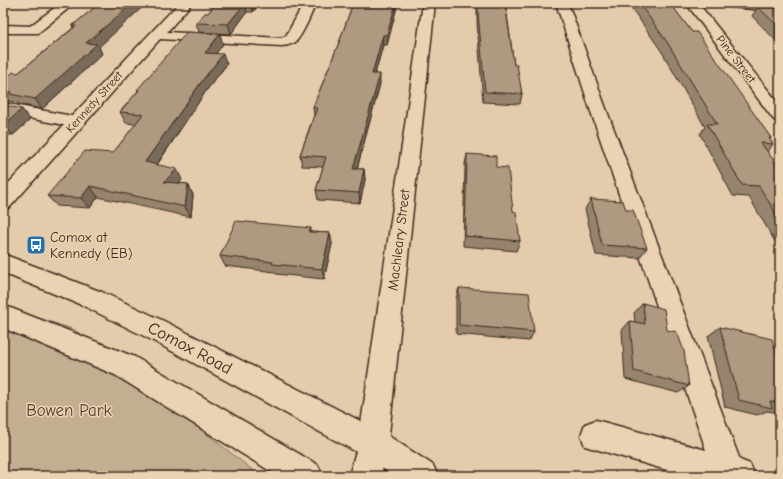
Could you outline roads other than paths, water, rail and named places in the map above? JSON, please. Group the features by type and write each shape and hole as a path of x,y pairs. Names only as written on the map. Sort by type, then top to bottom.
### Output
{"street":[{"path":"3,29 32,30 69,3"},
{"name":"Kennedy Street","path":"3,202 186,3"},
{"path":"155,35 281,42 288,41 292,38 310,3"},
{"name":"Machleary Street","path":"365,476 373,444 429,3"},
{"path":"562,3 597,106 736,474"},
{"name":"Pine Street","path":"692,3 780,116"},
{"path":"732,3 780,8"},
{"path":"3,108 75,122"},
{"name":"Comox Road","path":"3,263 93,299 148,326 373,444 422,476"},
{"path":"3,316 126,366 307,476"},
{"path":"596,435 736,474"}],"place":[{"name":"Comox at Kennedy (EB)","path":"36,245"}],"park label":[{"name":"Bowen Park","path":"69,410"}]}
